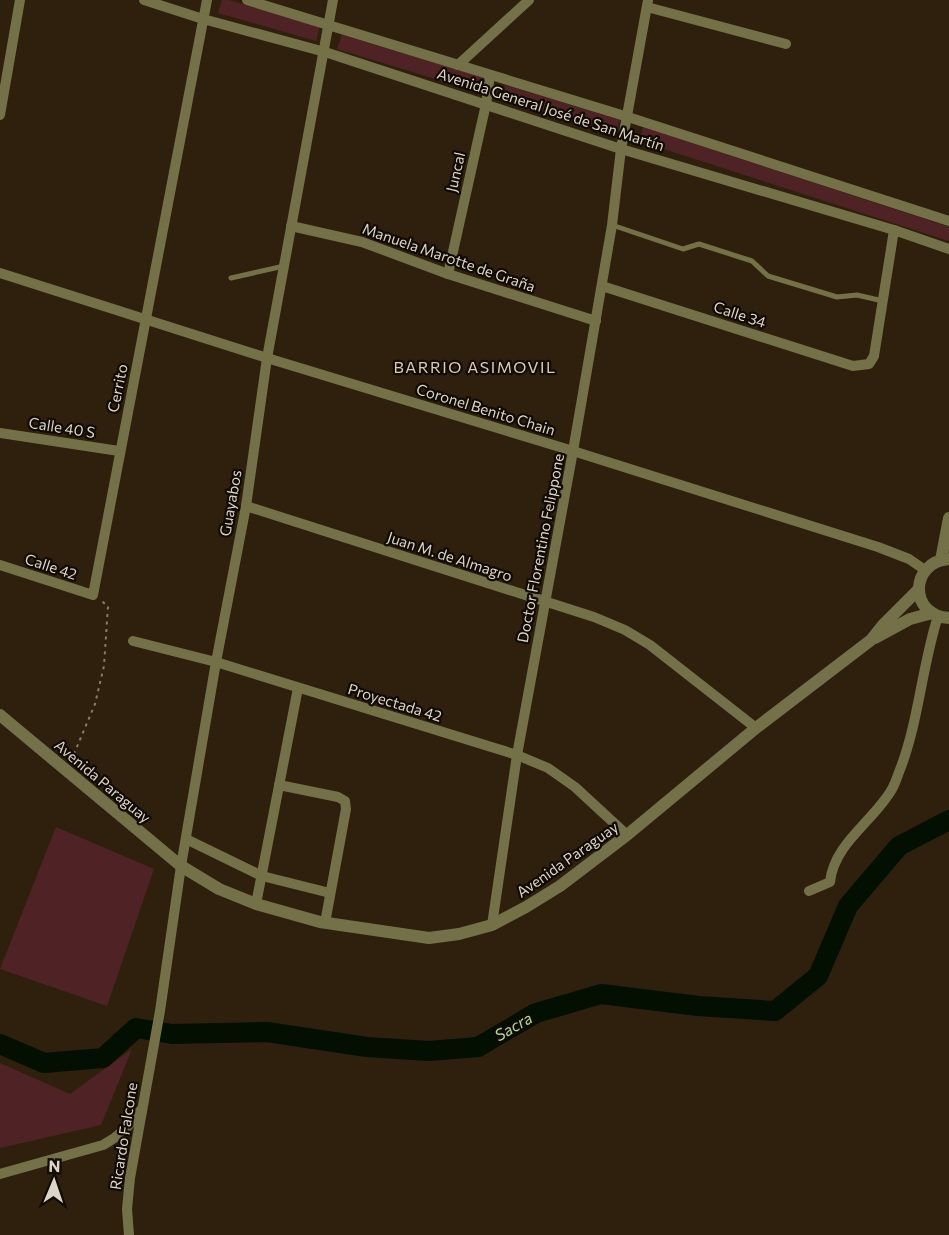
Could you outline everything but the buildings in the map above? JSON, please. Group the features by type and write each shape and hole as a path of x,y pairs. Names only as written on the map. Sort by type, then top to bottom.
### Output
{"street":[{"path":"0,115 20,0"},
{"name":"Avenida General José de San Martín","path":"144,0 203,19 325,52 621,149 894,230 949,249"},
{"name":"Cerrito","path":"93,595 207,0"},
{"name":"Avenida General José de San Martín","path":"247,0 628,117 949,220"},
{"name":"Guayabos","path":"160,1011 181,866 216,662 246,506 267,358 333,0"},
{"path":"458,65 529,0"},
{"path":"647,3 786,44"},
{"name":"Doctor Florentino Felippone","path":"492,925 517,755 596,321 612,225 621,149 647,3"},
{"name":"Juncal","path":"448,274 486,104 490,75"},
{"name":"Manuela Marotte de Graña","path":"291,226 362,242 448,274 596,321"},
{"path":"883,301 894,230"},
{"name":"Coronel Benito Chain","path":"0,273 898,554 925,570"},
{"name":"Calle 34","path":"602,285 854,366 869,364 874,356 883,301"},
{"name":"Calle 40 S","path":"0,433 119,451"},
{"name":"Juan M. de Almagro","path":"246,506 625,630 650,645 756,728"},
{"path":"940,616 922,603 919,589 925,570 945,559 949,518"},
{"name":"Calle 42","path":"0,566 93,595"},
{"name":"Avenida Paraguay","path":"0,715 181,866 219,889 256,904 325,923 429,938 459,934 492,925 560,886 627,835 756,728 871,640 919,589"},
{"path":"871,640 910,619 940,616"},
{"path":"809,891 830,882 831,870 840,853 892,789 909,745 930,643 940,616"},
{"name":"Proyectada 42","path":"133,641 216,662 517,755 548,768 575,787 627,835"},
{"path":"256,904 298,688"},
{"path":"279,785 338,797 345,801 346,809 325,923"},
{"path":"186,839 262,876 330,893"},
{"name":"Ricardo Falcone","path":"129,1235 127,1209 130,1178 160,1011"},
{"path":"0,1174 103,1145 128,1128 143,1107"}],"lane":[{"path":"612,225 683,249 699,244 752,261 768,276 837,297 857,295 883,301"},
{"path":"231,278 284,267"}],"path":[{"path":"68,771 95,704 104,666 108,606 93,595"}],"shaded area":[{"path":"222,0 320,26 316,41 218,13"},
{"path":"342,35 482,77 478,92 337,49"},
{"path":"505,85 620,120 615,134 501,99"},
{"path":"643,127 949,227 949,241 639,141"},
{"path":"56,827 154,869 107,1006 0,969"},
{"path":"132,1049 101,1125 0,1148 0,1063 70,1094"}],"waterway":[{"name":"Sacra","path":"0,1044 44,1063 103,1058 136,1028 172,1034 267,1032 367,1047 429,1051 478,1047 536,1013 601,994 698,1006 775,1011 818,976 848,906 899,846 949,820"}],"district":[{"name":"BARRIO ASIMOVIL","path":"475,366"}]}
